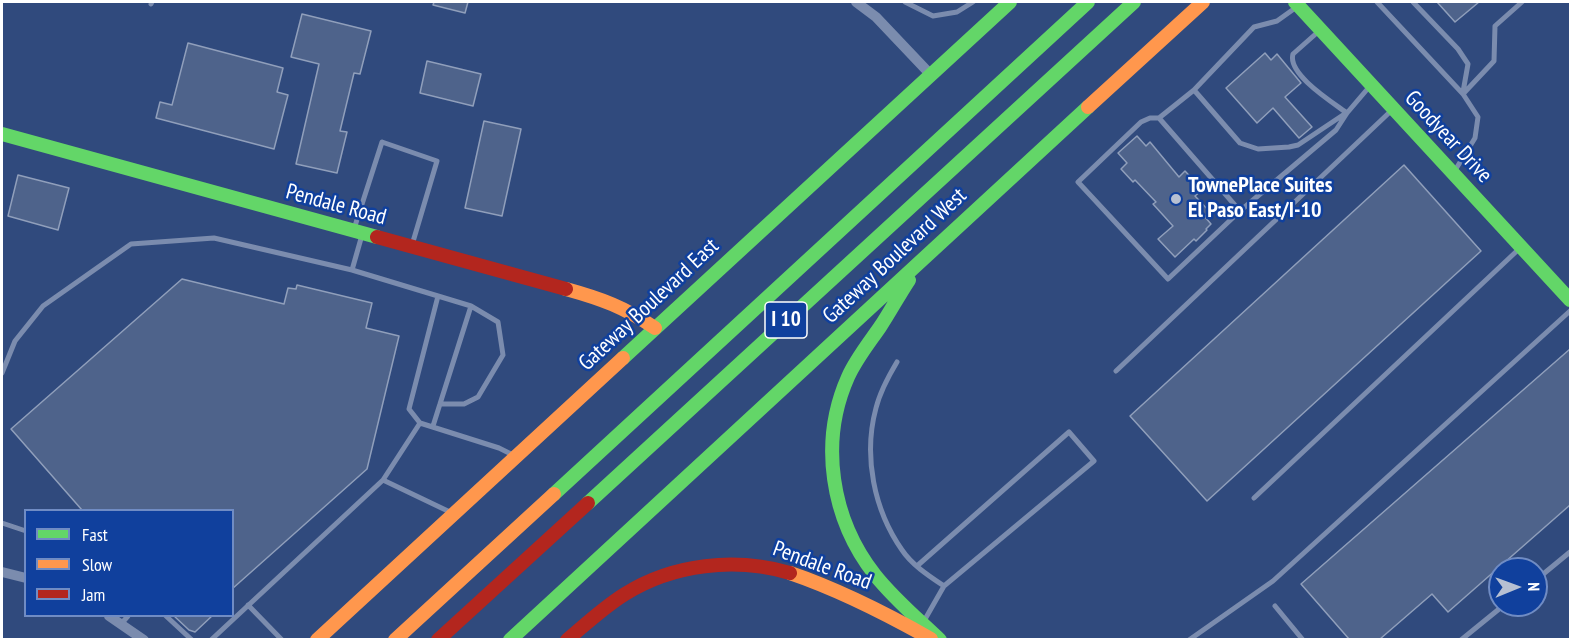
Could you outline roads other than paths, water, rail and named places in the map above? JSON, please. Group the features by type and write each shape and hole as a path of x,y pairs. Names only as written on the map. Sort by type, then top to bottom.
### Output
{"main road":[{"name":"Gateway Boulevard East","path":"317,639 1010,2"},
{"name":"I 10","path":"395,639 1088,2"},
{"name":"I 10","path":"438,639 1134,2"},
{"name":"Gateway Boulevard West","path":"510,639 1203,2"},
{"name":"Goodyear Drive","path":"1297,4 1570,300"},
{"name":"Pendale Road","path":"2,134 599,298 630,311 655,328"},
{"name":"Pendale Road","path":"921,261 848,377 837,407 831,456 838,504 855,545 880,580 940,639"},
{"name":"Pendale Road","path":"567,639 631,590 693,566 718,563 755,565 801,576 853,596 932,639"}],"street":[{"path":"856,2 876,17 931,75"},
{"path":"2,572 24,578"},
{"path":"125,620 144,639"}],"lane":[{"path":"905,2 933,16 957,12 973,2"},
{"path":"1377,2 1463,94 1478,117 1475,138 1453,173"},
{"path":"1413,2 1458,49 1468,64 1463,94"},
{"path":"1463,94 1494,61 1495,26 1522,2"},
{"path":"1297,4 1277,21 1258,24 1194,90 1159,118 1150,118 1141,122 1078,182 1168,279 1240,211 1336,130 1371,84"},
{"path":"1320,29 1293,54 1293,63 1309,84 1347,113"},
{"path":"1194,90 1240,143 1258,149 1298,145 1347,113"},
{"path":"1116,371 1393,109"},
{"path":"1159,118 1240,211"},
{"path":"352,270 358,232 382,142 437,161 412,247"},
{"path":"2,374 15,341 43,306 131,244 214,238 352,270 471,306 498,322 503,355 478,397 464,404 440,404"},
{"path":"1254,498 1521,247"},
{"path":"438,296 410,409 420,423 499,448 515,457"},
{"path":"433,426 471,306"},
{"path":"1189,639 1273,581 1570,311"},
{"path":"897,362 886,381 876,407 871,432 872,471 876,499 903,551 917,566 944,586"},
{"path":"211,639 383,480 420,423"},
{"path":"917,566 1069,432 1094,461 944,586 923,623"},
{"path":"383,480 453,514"},
{"path":"2,523 24,530"},
{"path":"1548,570 1570,552"},
{"path":"248,605 282,639"},
{"path":"1275,606 1303,639"},
{"path":"168,617 192,639"},
{"path":"1461,639 1489,617"}],"place":[{"name":"TownePlace Suites El Paso East/I-10","path":"1176,199"}]}
